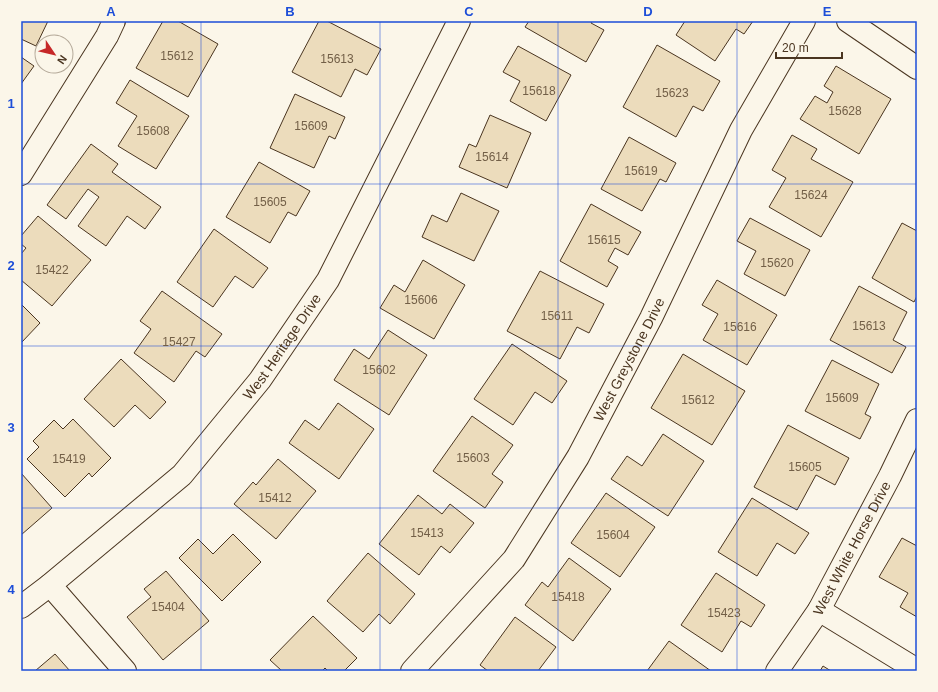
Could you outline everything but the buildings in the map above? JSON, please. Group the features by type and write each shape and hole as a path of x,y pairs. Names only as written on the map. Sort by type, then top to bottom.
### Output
{"street":[{"path":"21,174 107,36 114,21"},
{"name":"West Heritage Drive","path":"21,607 50,585 182,475 260,380 328,280 459,21"},
{"name":"West Greystone Drive","path":"412,671 514,559 578,457 650,318 741,130 804,21"},
{"path":"848,21 917,68"},
{"name":"West White Horse Drive","path":"777,671 819,610 890,476 917,420"},
{"path":"50,585 125,671"},
{"path":"819,610 917,670"}]}
